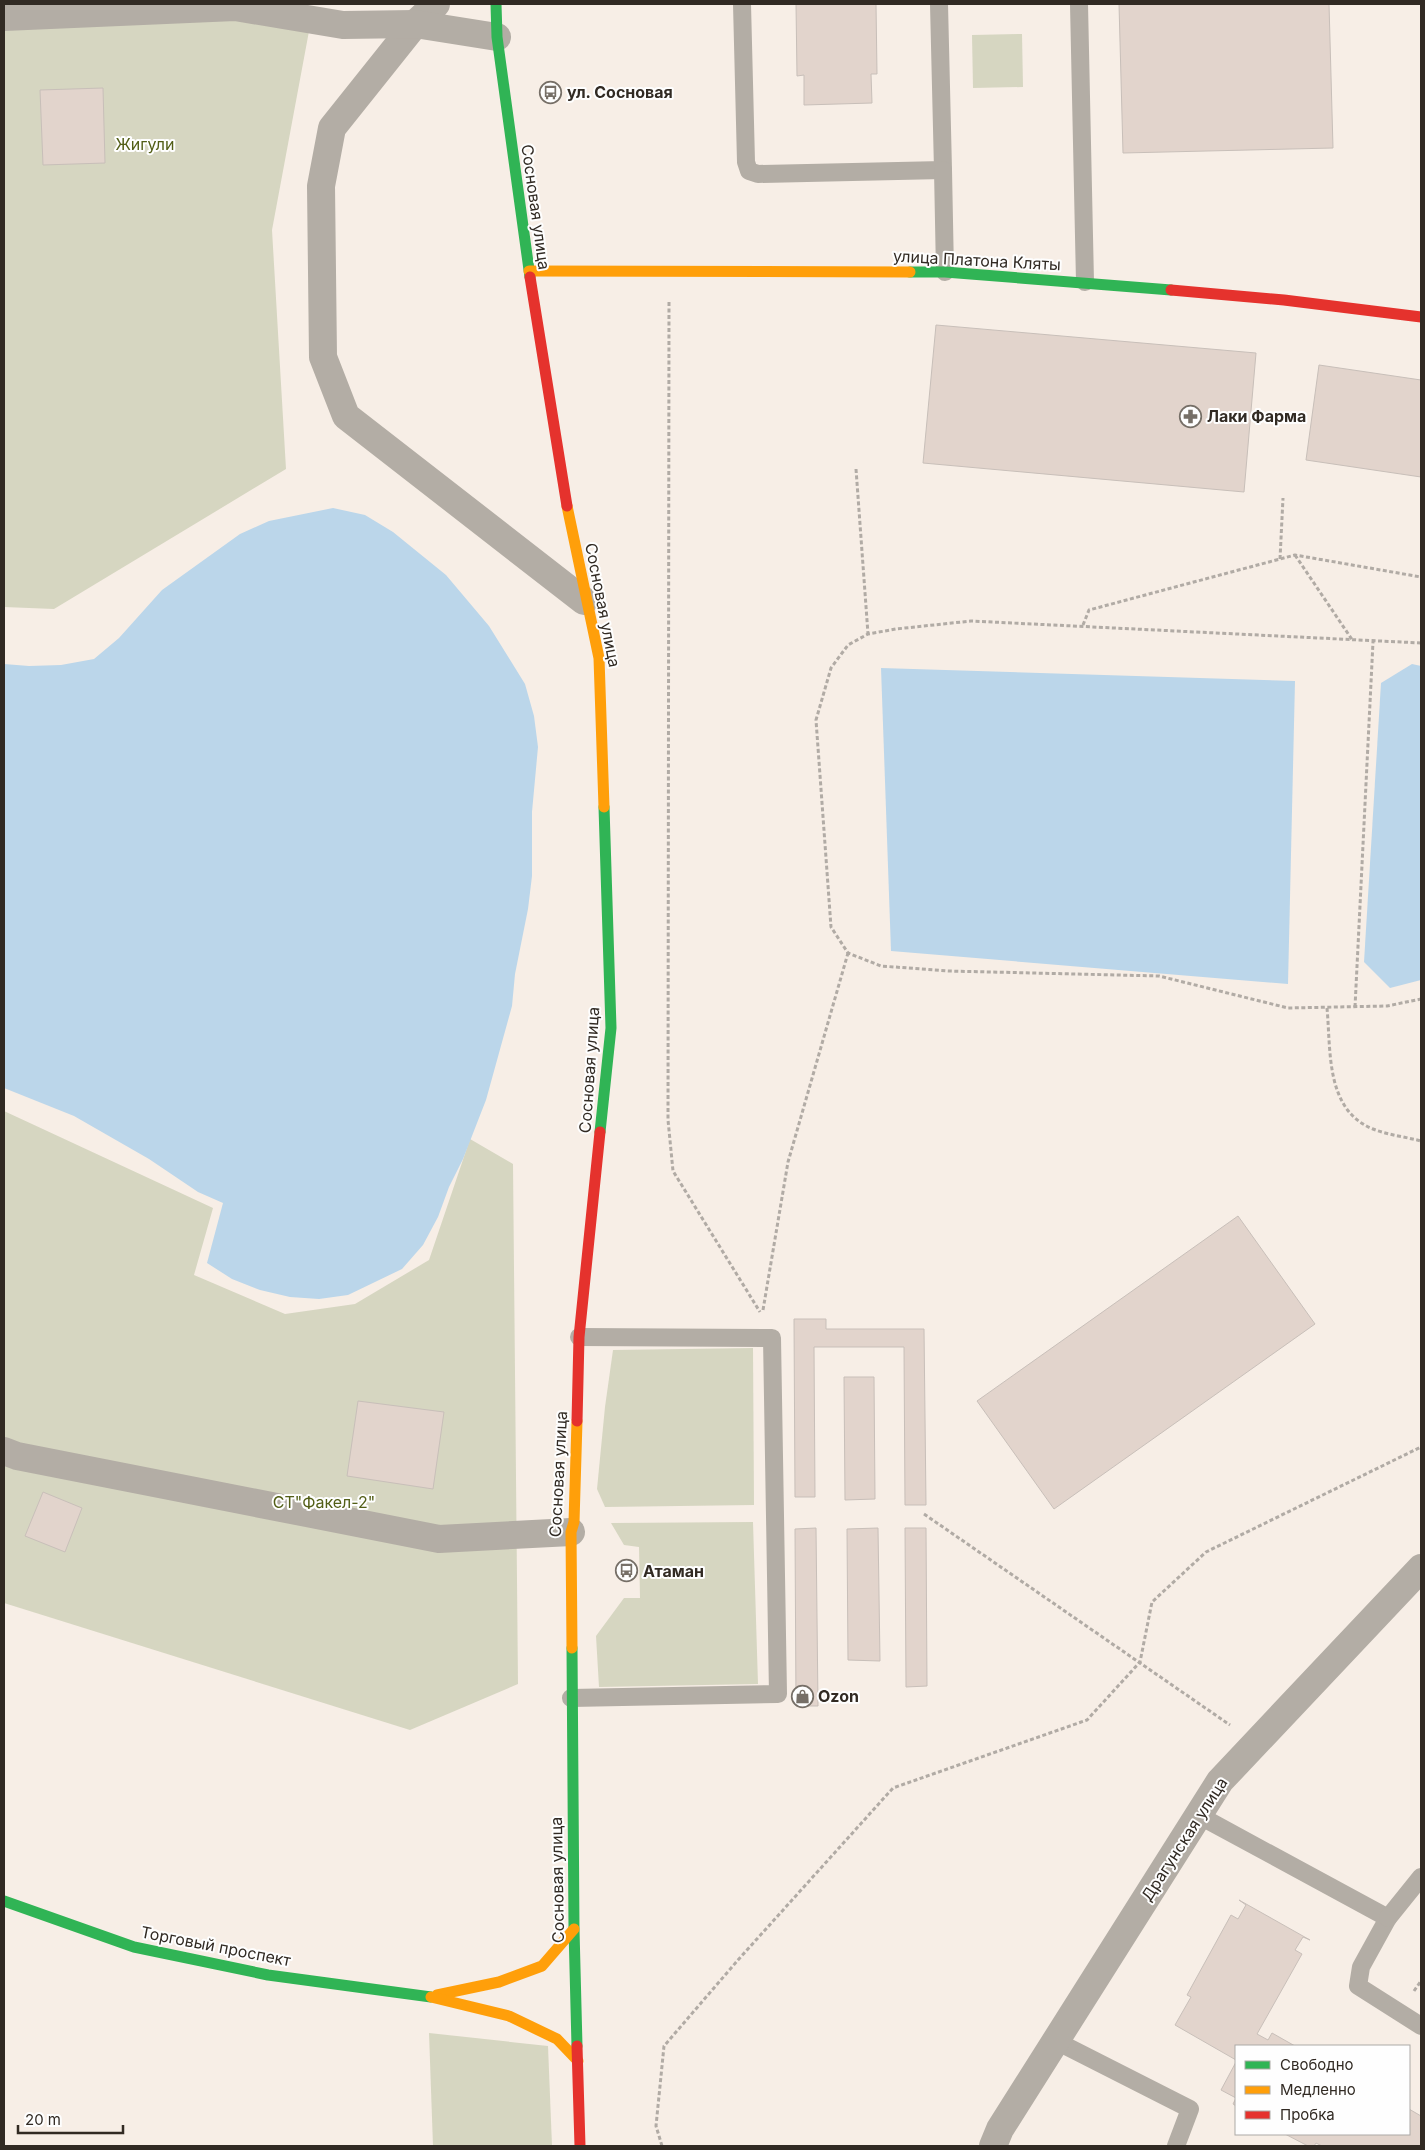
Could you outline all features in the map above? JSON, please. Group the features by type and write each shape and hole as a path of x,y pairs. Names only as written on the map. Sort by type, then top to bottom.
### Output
{"street":[{"path":"436,4 415,24 332,128 321,186 323,357 346,416 584,601"},
{"name":"Сосновая улица","path":"496,4 497,37 529,271 556,446 584,601 599,658 611,1028 579,1337 574,1522 571,1532 574,1929 580,2146"},
{"path":"4,17 235,7 343,25 415,24 497,37"},
{"name":"улица Платона Кляты","path":"529,271 945,272 1085,282 1284,300 1421,316"},
{"path":"4,1451 26,1458 439,1539 571,1532"},
{"name":"Драгунская улица","path":"993,2146 1000,2129 1220,1781 1421,1568"},
{"name":"Торговый проспект","path":"4,1902 134,1947 268,1975 428,1996"},
{"path":"428,1996 499,1982 542,1966 574,1929"},
{"path":"428,1996 509,2016 557,2039 578,2061"}],"lane":[{"path":"742,4 746,162 749,171 758,174 943,170"},
{"path":"939,4 945,272"},
{"path":"1079,4 1085,282"},
{"path":"571,1698 778,1694 772,1338 579,1337"},
{"path":"1198,1815 1388,1918"},
{"path":"1421,1877 1388,1918 1361,1967 1358,1986 1421,2026"},
{"path":"1056,2041 1190,2109 1176,2146"}],"path":[{"path":"668,271 668,1120 673,1170 762,1316 788,1162 848,953"},
{"path":"856,469 868,634"},
{"path":"1280,559 1283,498"},
{"path":"1083,625 1089,610 1294,555 1421,577"},
{"path":"1294,555 1353,641"},
{"path":"1421,643 972,621 868,634 848,645 831,668 816,720 831,927 848,953 881,966 949,971 1159,976 1288,1008 1387,1006 1421,1000"},
{"path":"1355,1007 1373,642"},
{"path":"1328,1008 1333,1082 1347,1112 1372,1129 1421,1141"},
{"path":"662,2146 656,2126 664,2046 738,1960 893,1788 1087,1720 1140,1662 1152,1602 1206,1552 1421,1447"},
{"path":"924,1514 1255,1743"}],"green space":[{"name":"Жигули","path":"4,5 312,15 272,230 286,469 54,609 4,607"},
{"path":"1022,34 1023,87 973,88 972,35"},
{"name":"СТ\"Факел-2\"","path":"4,1111 213,1208 194,1275 285,1314 355,1304 429,1260 470,1139 513,1164 518,1684 410,1730 4,1603"},
{"path":"753,1348 754,1505 605,1507 597,1489 613,1350"},
{"path":"753,1522 758,1684 599,1687 596,1636 624,1598 640,1598 639,1547 624,1545 611,1523"},
{"path":"429,2033 548,2046 552,2146 433,2146"}],"water":[{"path":"333,508 365,515 393,532 446,575 489,626 525,684 534,716 538,747 532,812 532,876 528,909 515,974 512,1006 486,1100 463,1159 449,1187 438,1217 423,1245 402,1269 348,1295 319,1299 290,1297 260,1290 232,1279 207,1263 223,1203 198,1192 149,1159 74,1116 4,1088 4,664 29,666 61,665 94,659 119,638 162,590 240,534 269,521"},
{"path":"1412,664 1421,666 1421,980 1390,988 1364,962 1381,683"},
{"path":"881,668 1295,681 1288,984 891,951"}],"building":[{"path":"796,4 876,4 877,74 871,74 872,103 804,105 804,75 797,76"},
{"path":"1119,4 1329,4 1333,148 1123,153"},
{"path":"103,88 105,163 43,165 40,90"},
{"path":"936,325 1256,353 1244,492 923,463"},
{"path":"1319,365 1421,380 1421,477 1306,460"},
{"path":"1238,1216 1315,1324 1054,1509 977,1401"},
{"path":"794,1319 826,1319 826,1329 924,1329 926,1505 905,1505 904,1347 814,1347 815,1497 795,1497"},
{"path":"844,1377 874,1377 875,1499 845,1500"},
{"path":"358,1401 444,1412 433,1489 347,1476"},
{"path":"43,1492 82,1508 65,1552 25,1536"},
{"path":"816,1528 818,1706 796,1706 795,1529"},
{"path":"878,1528 880,1661 848,1660 847,1529"},
{"path":"905,1528 926,1528 927,1686 906,1687"},
{"path":"1239,1900 1310,1940 1303,1937 1295,1950 1302,1954 1257,2034 1268,2040 1272,2033 1293,2045 1235,2045 1235,2059 1175,2025 1191,1997 1187,1995 1231,1915 1238,1919 1246,1905"},
{"path":"1235,2064 1235,2097 1221,2090"},
{"path":"1410,2110 1421,2116 1421,2146 1322,2146 1316,2143 1314,2146 1308,2146 1287,2135 1410,2135"}],"traffic: fast":[{"path":"496,4 497,37 530,277"},
{"path":"910,272 945,272 1171,290"},
{"path":"600,1132 611,1028 604,807"},
{"path":"572,1648 574,1929 577,2046"},
{"path":"4,1901 134,1947 268,1975 431,1997"}],"traffic: slow":[{"path":"529,271 910,272"},
{"path":"567,506 599,658 604,807"},
{"path":"572,1648 571,1532 574,1522 577,1421"},
{"path":"437,1995 499,1982 542,1966 574,1929"},
{"path":"431,1997 509,2016 557,2039 578,2061"}],"traffic: jam":[{"path":"530,277 567,506"},
{"path":"1171,290 1284,300 1421,317"},
{"path":"577,1421 579,1337 600,1132"},
{"path":"577,2046 580,2146"}],"place":[{"name":"ул. Сосновая","path":"551,92"},
{"name":"Лаки Фарма","path":"1191,416"},
{"name":"Атаман","path":"627,1571"},
{"name":"Ozon","path":"802,1696"}]}
